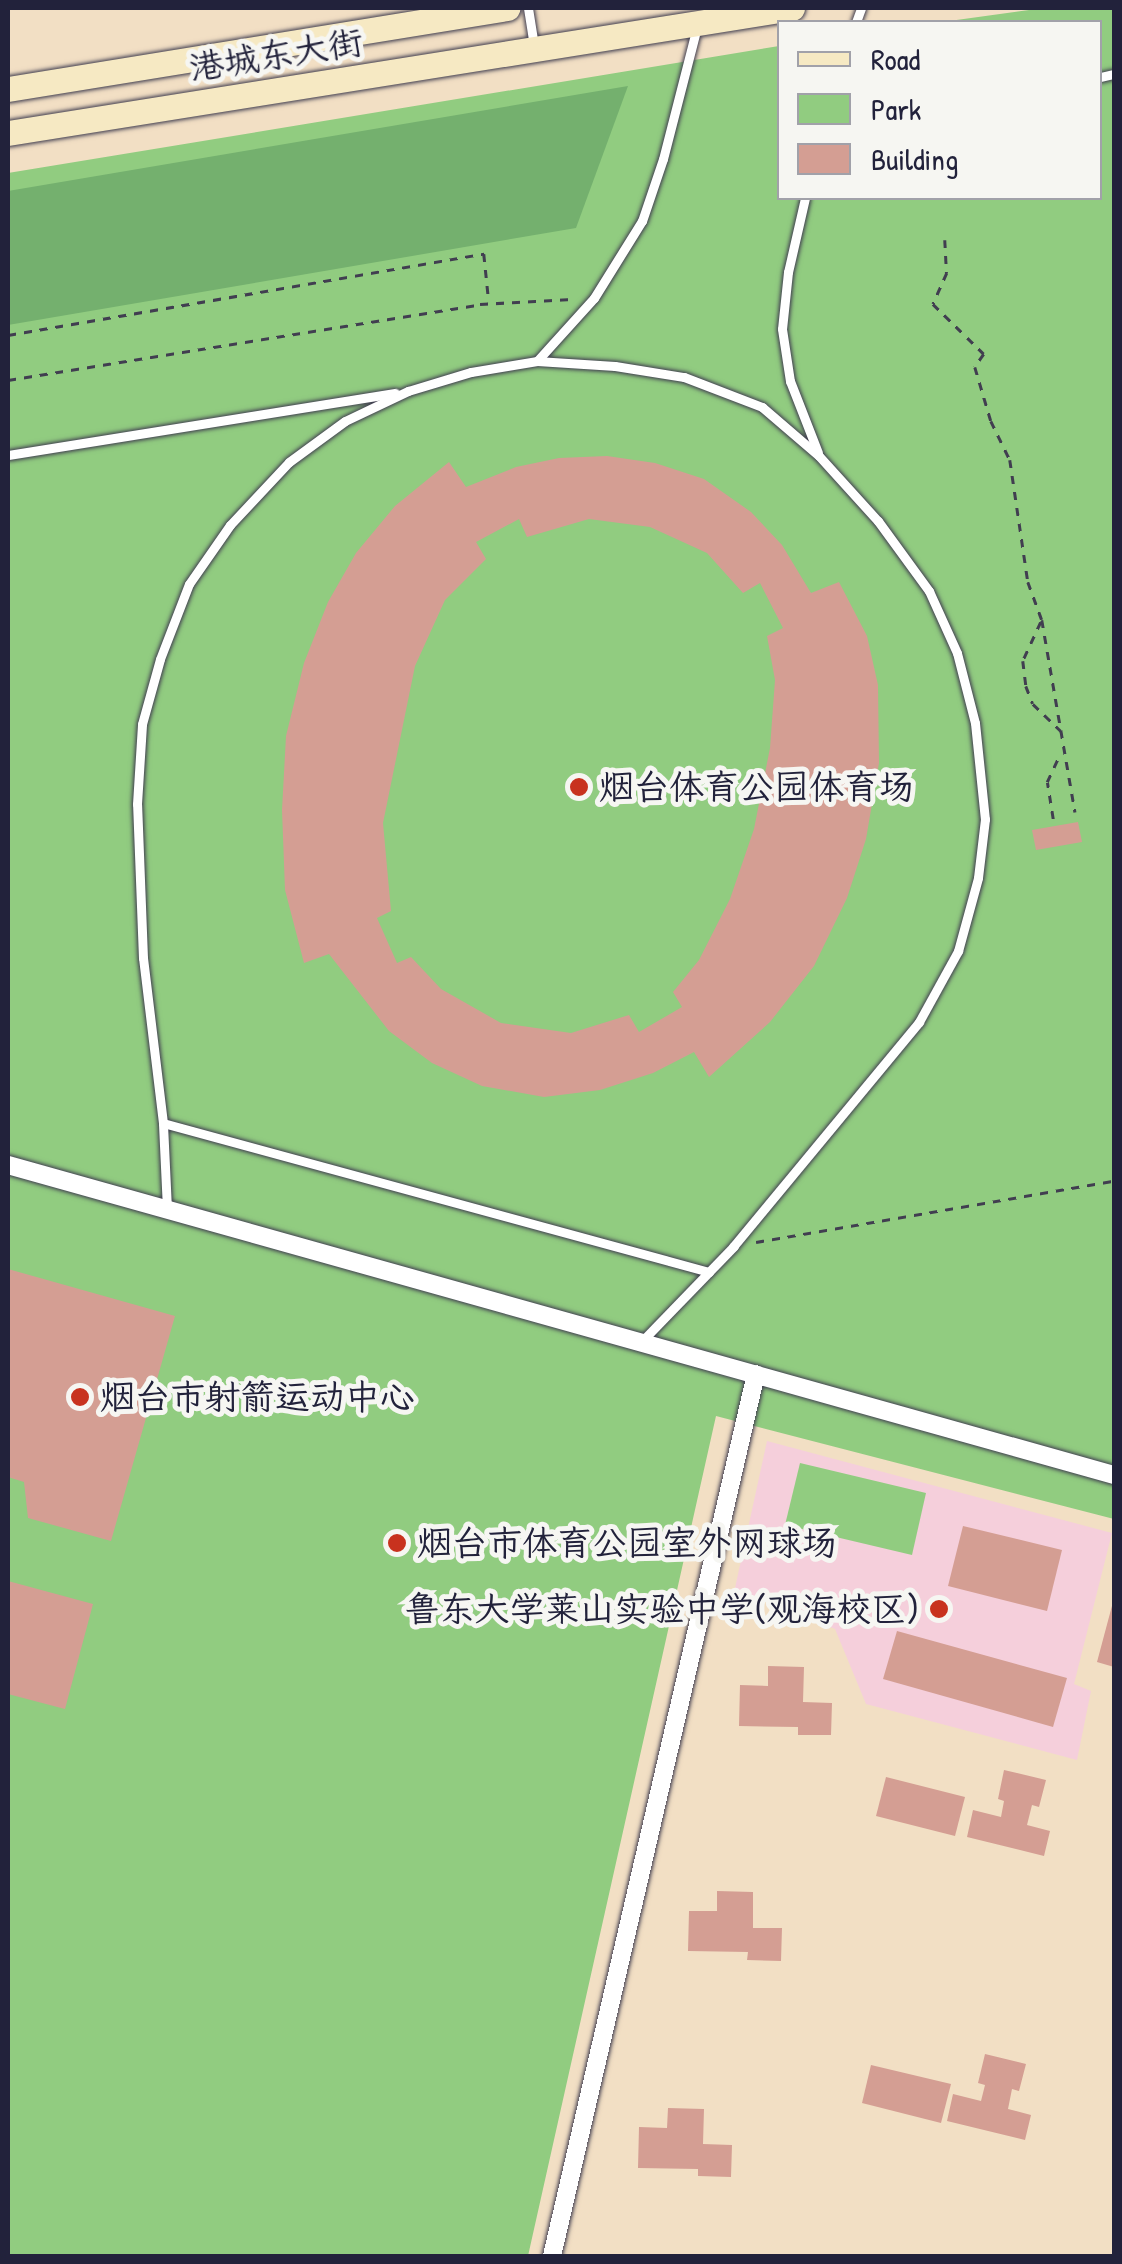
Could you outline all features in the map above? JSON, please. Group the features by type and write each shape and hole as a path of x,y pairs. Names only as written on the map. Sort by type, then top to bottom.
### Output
{"main road":[{"name":"港城东大街","path":"8,89 507,8"},
{"name":"港城东大街","path":"8,134 792,8"}],"street":[{"path":"8,1165 1114,1475"},
{"path":"552,2256 756,1374"}],"lane":[{"path":"528,8 535,50"},
{"path":"538,360 594,298 642,221 663,160 698,23"},
{"path":"805,200 788,272 782,329 790,381 818,456"},
{"path":"8,455 408,391 471,372 538,360 615,366 684,377 762,407 818,456 878,521 929,591 958,653 975,722 985,820 978,878 958,950 920,1022 734,1246 642,1341"},
{"path":"167,1209 163,1123 143,958 137,804 142,724 160,659 189,584 230,525 289,462 346,422 408,391"},
{"path":"163,1123 709,1272"}],"path":[{"path":"945,240 947,274 933,304 984,354 976,367 991,422 1010,460 1028,582 1042,620 1075,812"},
{"path":"8,335 484,254 489,303"},
{"path":"8,380 489,303 594,298"},
{"path":"1042,620 1023,661 1026,686 1033,704 1062,732"},
{"path":"1053,819 1046,782 1062,750"},
{"path":"734,1246 1114,1181"}],"shaded area":[{"name":"鲁东大学莱山实验中学(观海校区)","path":"767,1441 1112,1533 1074,1684 1091,1691 1077,1760 866,1704 835,1629 735,1588"}],"green space":[{"path":"1044,8 1114,8 1114,1519 716,1416 528,2256 8,2256 8,173 777,46 777,200 1102,200 1102,20 957,20"},
{"path":"628,86 576,228 8,325 8,191"},
{"path":"800,1463 926,1493 912,1555 785,1525"}],"building":[{"path":"607,456 655,463 704,479 751,512 782,545 811,593 839,582 867,636 878,685 879,763 866,839 847,898 814,966 770,1022 709,1077 694,1052 653,1073 600,1090 544,1097 482,1086 432,1063 389,1031 329,954 304,963 285,890 282,810 286,736 304,663 328,602 356,553 395,506 449,462 466,487 516,467 559,458","holes":["519,519 527,537 589,519 650,527 707,553 743,593 760,583 783,628 767,636 775,680 770,748 754,829 730,899 699,960 673,992 682,1007 639,1032 629,1015 571,1033 501,1023 441,989 411,957 397,963 377,918 391,911 383,823 415,666 445,600 486,559 476,542"]},
{"path":"1078,822 1082,842 1036,850 1032,830"},
{"name":"烟台市射箭运动中心","path":"8,1269 175,1316 111,1541 28,1518 24,1482 8,1477"},
{"path":"963,1526 1062,1550 1047,1611 948,1586"},
{"path":"8,1581 93,1604 65,1709 8,1694"},
{"path":"1114,1602 1114,1667 1097,1662"},
{"path":"897,1631 1067,1678 1053,1727 883,1679"},
{"path":"768,1666 804,1667 803,1702 832,1703 831,1735 798,1735 798,1727 739,1726 740,1685 768,1686"},
{"path":"1004,1770 1046,1780 1039,1807 1032,1805 1027,1825 1050,1831 1044,1856 967,1837 973,1810 1001,1817 1004,1801 998,1799"},
{"path":"886,1777 965,1797 955,1836 876,1816"},
{"path":"717,1891 753,1892 753,1928 782,1928 781,1961 747,1960 748,1952 688,1951 689,1911 717,1911"},
{"path":"985,2054 1026,2064 1019,2091 1012,2089 1008,2109 1031,2115 1025,2140 947,2121 953,2094 981,2101 985,2085 978,2083"},
{"path":"871,2065 951,2084 941,2123 862,2103"},
{"path":"668,2108 704,2109 703,2144 732,2145 731,2177 698,2176 698,2169 638,2168 639,2127 667,2128"}],"place":[{"name":"烟台体育公园体育场","path":"579,787"},
{"name":"烟台市射箭运动中心","path":"80,1397"},
{"name":"烟台市体育公园室外网球场","path":"397,1543"},
{"name":"鲁东大学莱山实验中学(观海校区)","path":"939,1609"}]}
